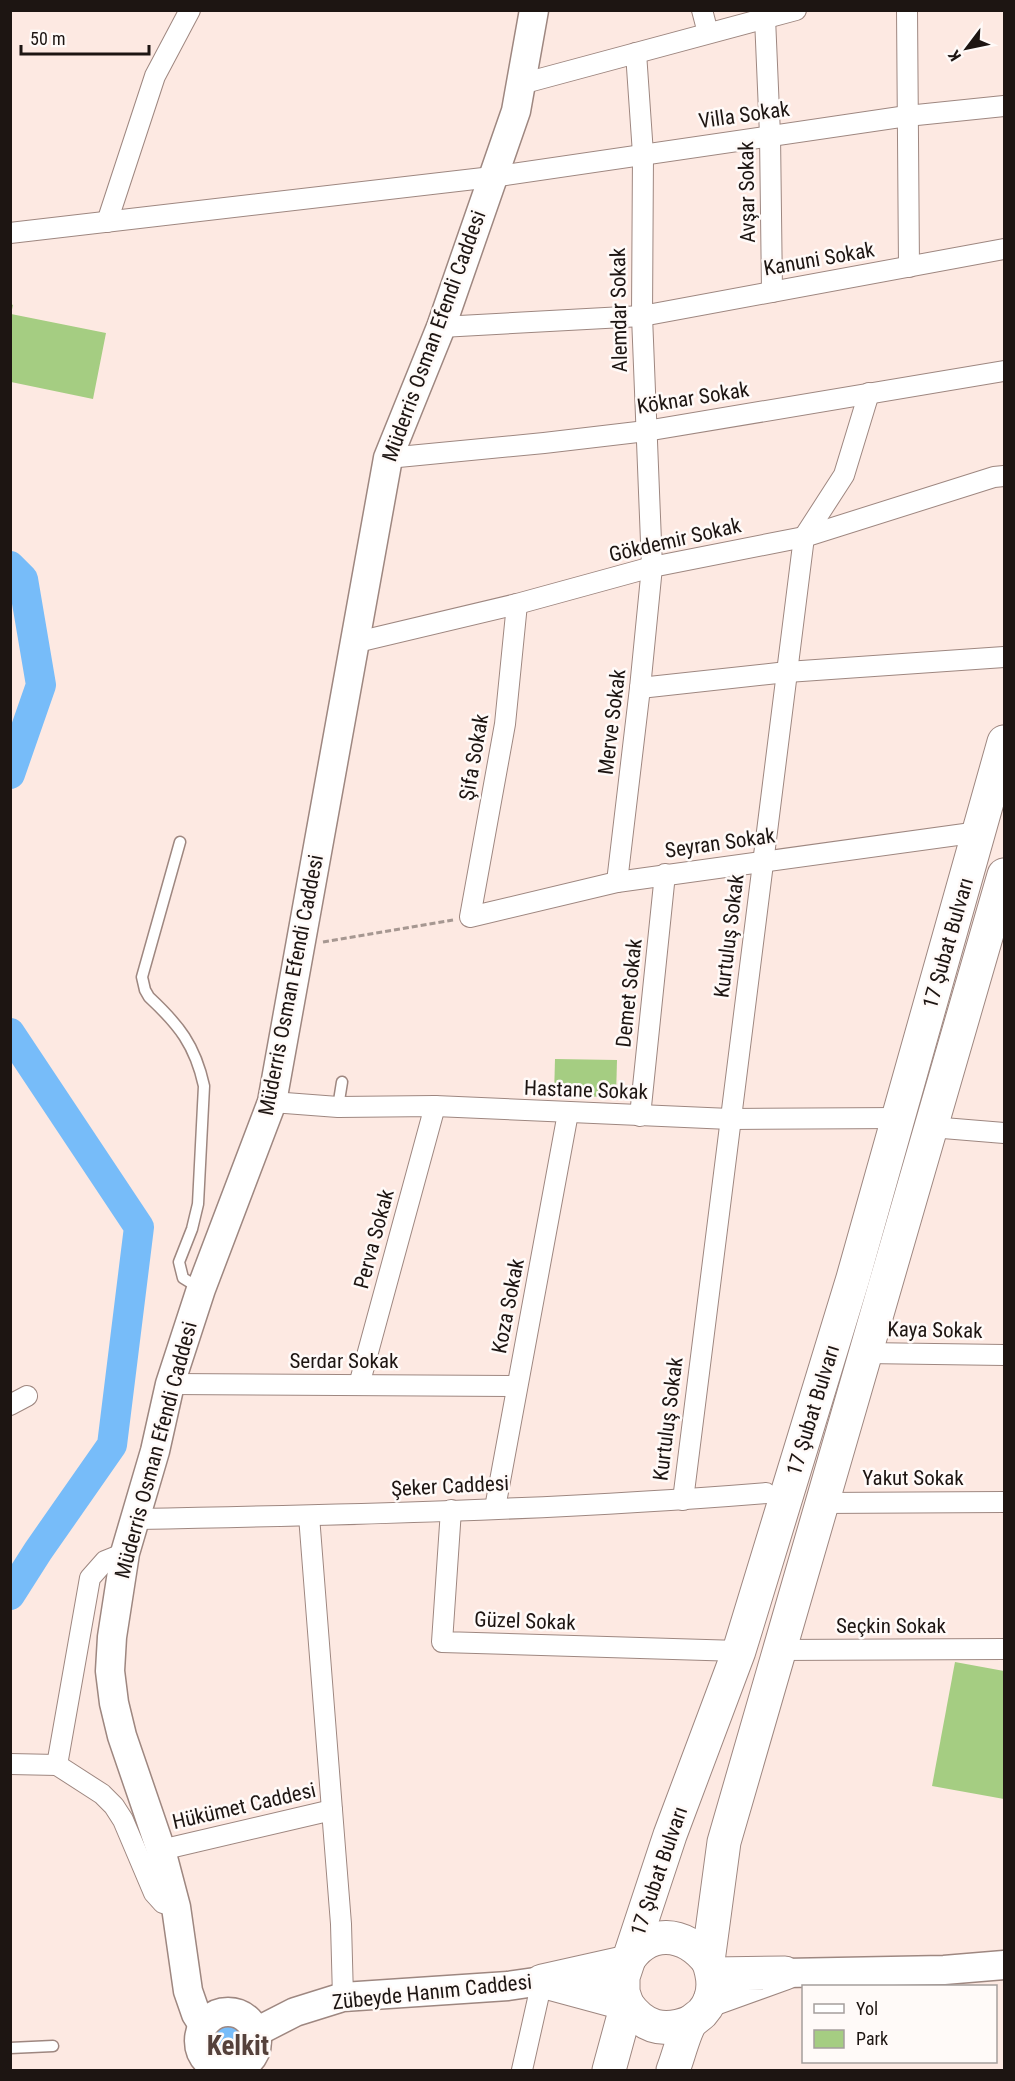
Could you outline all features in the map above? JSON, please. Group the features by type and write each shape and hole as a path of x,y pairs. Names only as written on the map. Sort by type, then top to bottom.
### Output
{"highway":[{"name":"17 Şubat Bulvarı","path":"609,2070 627,2004 623,1992 623,1977 627,1962 670,1835 739,1651 853,1278 1005,742"},
{"name":"17 Şubat Bulvarı","path":"673,2070 706,1989 724,1842 1005,875"},
{"path":"627,1962 636,1949 649,1941 662,1937 689,1942 699,1950 706,1989 680,2027 667,2029 655,2026 634,2014 627,2004"},
{"name":"Zübeyde Hanım Caddesi","path":"542,1981 627,1962"},
{"path":"706,1989 784,1978"},
{"name":"Zübeyde Hanım Caddesi","path":"542,1981 627,2004"}],"main road":[{"name":"Müderris Osman Efendi Caddesi","path":"203,2025 196,2014 188,1991 176,1907 161,1850 122,1736 114,1703 110,1671 112,1637 125,1553 155,1451 170,1384 201,1289 272,1102 388,458 441,327 516,111 534,10"},
{"path":"784,1978 1005,1965"},
{"name":"Zübeyde Hanım Caddesi","path":"256,2032 295,2012 343,1996 508,1986 542,1981"},
{"path":"236,2012 252,2024 256,2032 257,2041 251,2059 244,2065 224,2069 207,2061 198,2044 203,2025 218,2013 236,2012"}],"street":[{"path":"107,222 155,76 190,10"},
{"path":"702,10 708,33"},
{"path":"521,84 795,10"},
{"path":"907,10 909,267"},
{"name":"Avşar Sokak","path":"765,18 770,135 772,292"},
{"name":"Alemdar Sokak","path":"636,53 643,154 642,316 652,567"},
{"name":"Villa Sokak","path":"10,233 492,177 907,116 1005,106"},
{"name":"Kanuni Sokak","path":"441,327 642,316 1005,249"},
{"name":"Köknar Sokak","path":"388,458 646,430 1005,371"},
{"name":"Kurtuluş Sokak","path":"682,1500 804,537 844,475 869,393"},
{"name":"Gökdemir Sokak","path":"353,643 517,604 652,567 804,537 994,477 1005,476"},
{"name":"Merve Sokak","path":"617,882 652,567"},
{"name":"Şifa Sokak","path":"470,917 506,724 517,604"},
{"path":"640,688 787,672 1005,657"},
{"name":"Seyran Sokak","path":"470,917 617,882 979,832"},
{"name":"Demet Sokak","path":"640,1116 665,874"},
{"name":"Hastane Sokak","path":"272,1102 338,1107 446,1102 568,1113 730,1119 899,1118"},
{"name":"Perva Sokak","path":"359,1385 446,1102"},
{"name":"Koza Sokak","path":"495,1508 568,1113"},
{"path":"931,1126 1005,1132"},
{"name":"Kaya Sokak","path":"865,1353 1005,1355"},
{"name":"Serdar Sokak","path":"170,1384 518,1386"},
{"name":"Şeker Caddesi","path":"136,1519 309,1516 682,1500 766,1493"},
{"name":"Yakut Sokak","path":"821,1503 1005,1502"},
{"name":"Güzel Sokak","path":"451,1510 442,1642 739,1651"},
{"path":"309,1516 332,1810"},
{"path":"57,1765 90,1578 105,1561 125,1553"},
{"name":"Seçkin Sokak","path":"778,1650 1005,1649"},
{"path":"10,1764 57,1765 102,1794 123,1820 154,1893 163,1904 176,1907"},
{"name":"Hükümet Caddesi","path":"161,1850 332,1810 341,1924 343,1996"},
{"path":"522,2070 542,1981"}],"lane":[{"path":"180,842 142,977 149,996 180,1028 188,1040 200,1069 204,1086 198,1204 192,1229 179,1262 183,1278 201,1289"},
{"path":"338,1107 342,1082"},
{"path":"10,2048 53,2046"}],"path":[{"path":"301,945 470,917"}],"green space":[{"path":"11,314 106,333 93,399 11,382"},
{"path":"555,1059 617,1060 616,1097 554,1096"},
{"path":"955,1662 1004,1671 1004,1799 932,1786"},
{"path":"228,2012 239,2014 252,2025 257,2041 255,2052 244,2065 228,2070 217,2068 204,2057 199,2041 201,2030 212,2017"}],"water":[{"path":"229,2023 242,2029 248,2042 242,2055 229,2061 216,2055 210,2042 216,2029"}],"waterway":[{"path":"10,566 23,579 41,685 10,774"},
{"path":"10,1033 139,1227 112,1445 10,1595"}],"district":[{"name":"Kelkit","path":"238,2046"}]}
